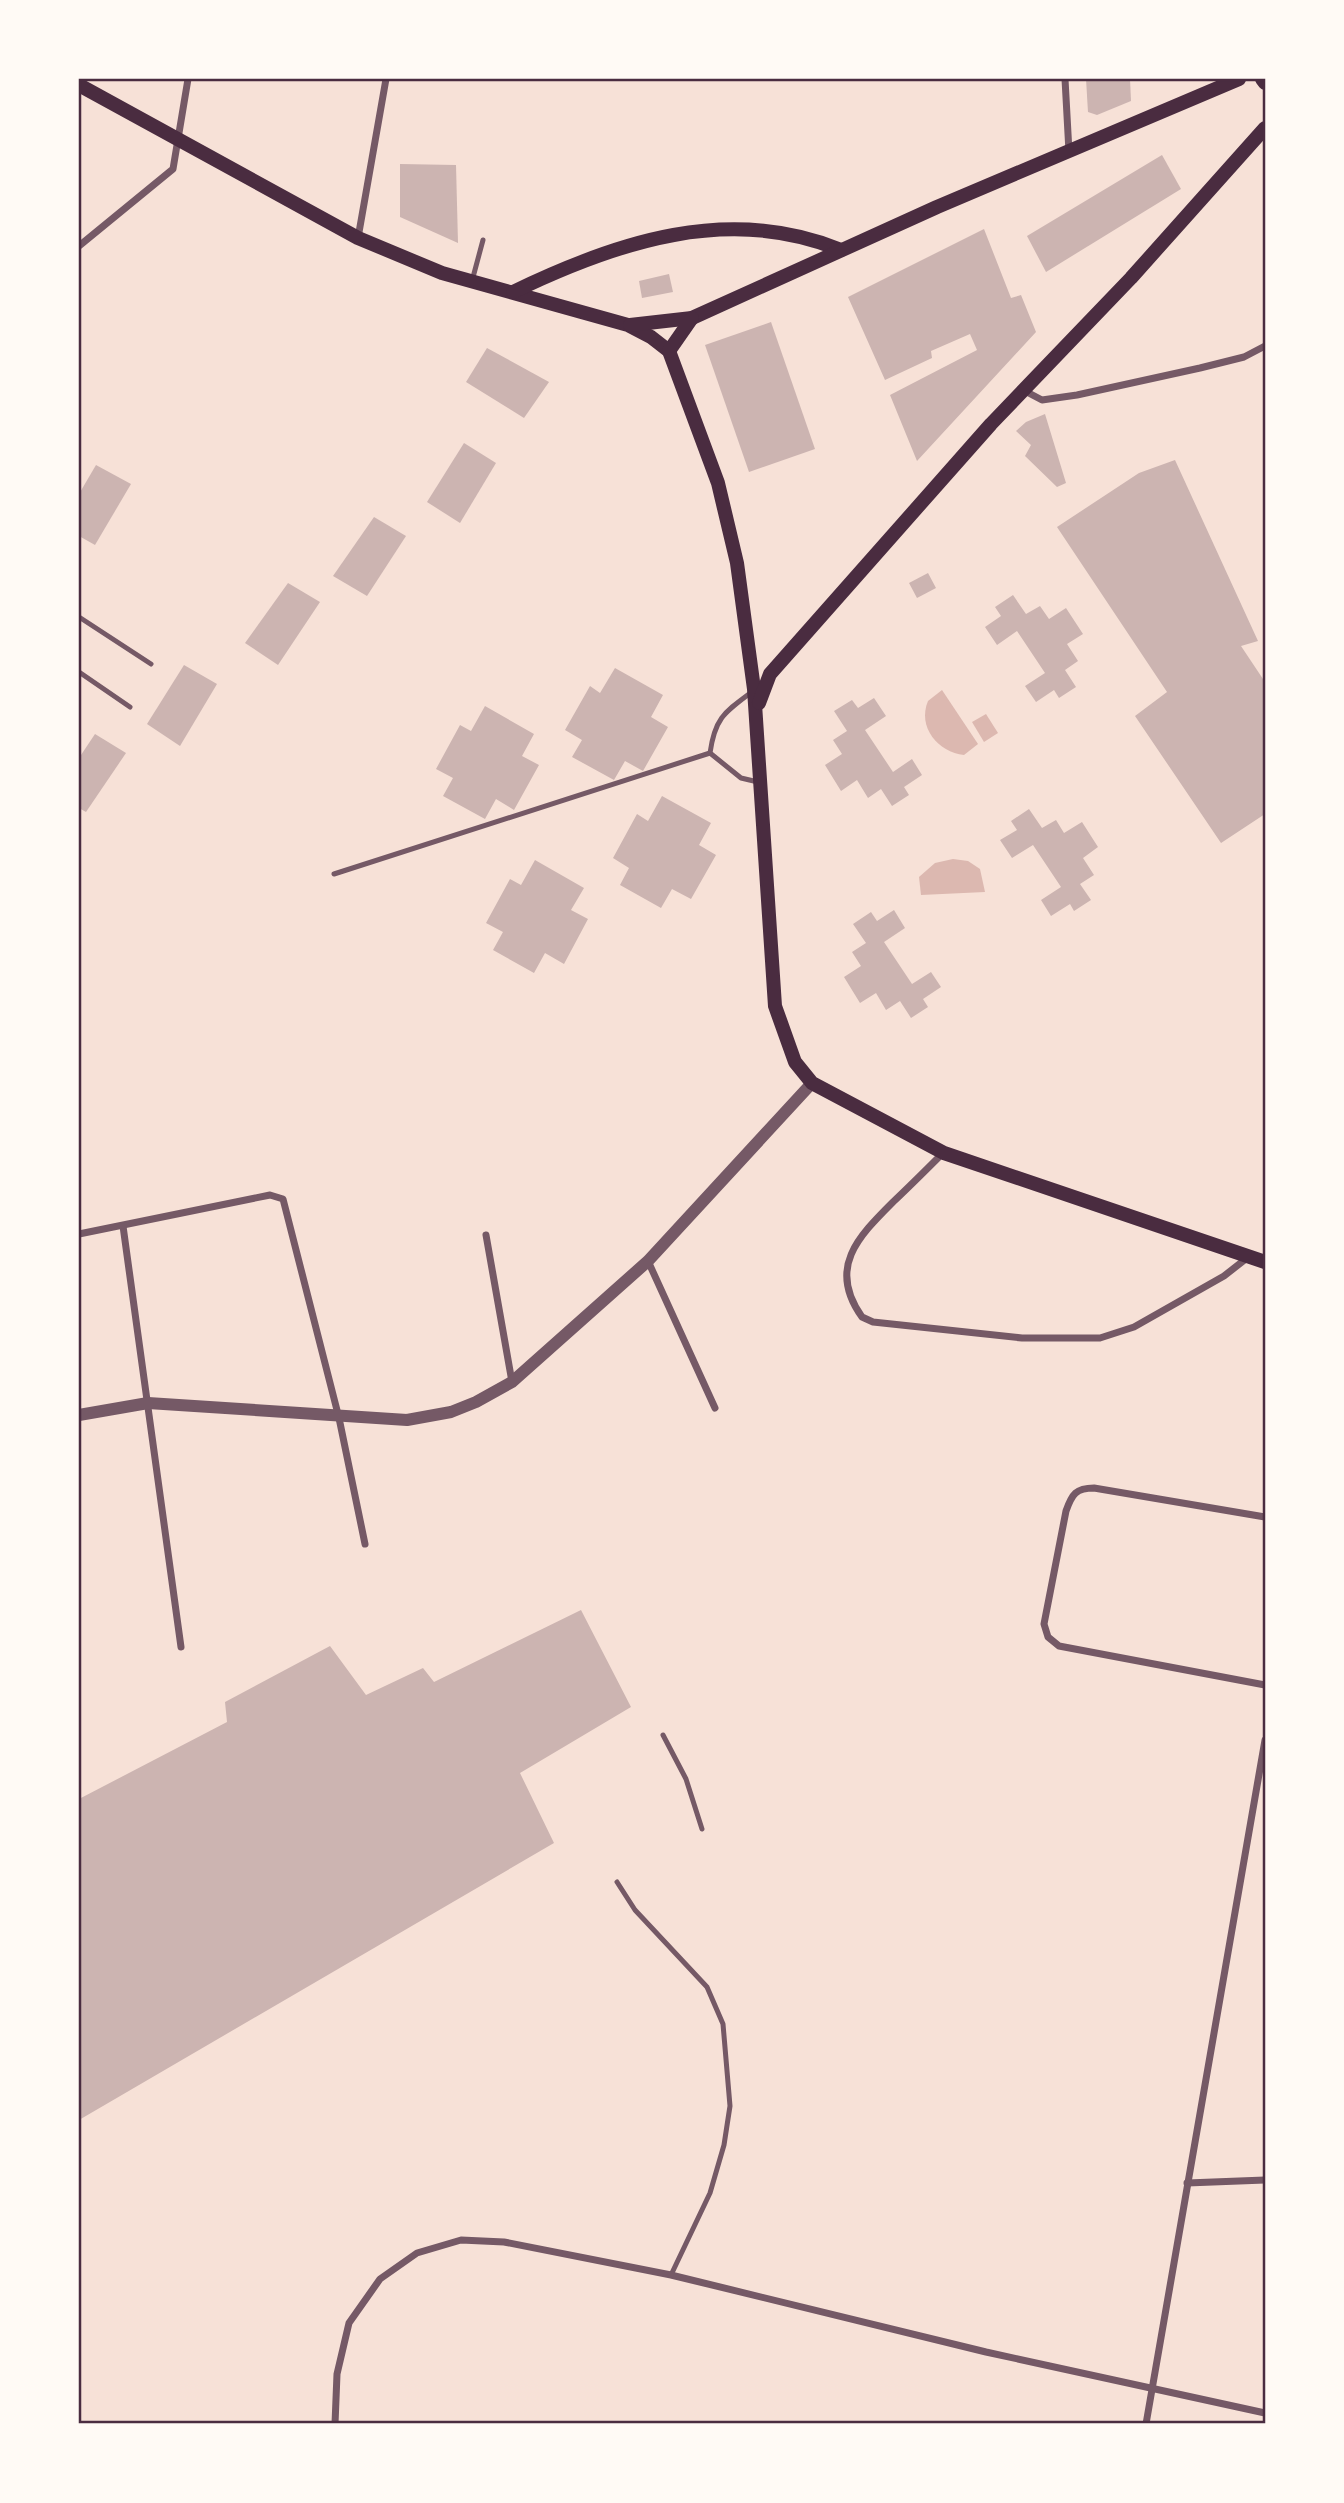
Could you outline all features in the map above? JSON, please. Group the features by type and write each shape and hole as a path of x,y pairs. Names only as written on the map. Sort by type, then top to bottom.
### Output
{"main road":[{"path":"628,325 692,318 841,250 1239,79"},
{"path":"79,85 358,238 442,273 628,325 652,337 668,351 718,483 737,563 749,637 757,724 775,1006 795,1062 812,1083 944,1153 1251,1255 1265,1262"},
{"path":"757,724 760,694 770,674 1023,390 1130,278 1265,128"},
{"path":"513,292 574,263 621,247 716,230 767,229 797,234 841,250"},
{"path":"668,351 692,318"},
{"path":"749,637 759,661 770,674"}],"street":[{"path":"79,246 173,169 188,79"},
{"path":"358,238 386,79"},
{"path":"1065,79 1069,153"},
{"path":"1023,390 1042,400 1077,395 1200,368 1244,356 1265,346"},
{"path":"79,1415 148,1403 340,1418 407,1420 451,1412 512,1382 648,1261 812,1083"},
{"path":"944,1153 859,1235 848,1257 847,1284 862,1317 873,1322 1022,1338 1100,1338 1134,1327 1224,1276 1251,1255"},
{"path":"79,1234 270,1195 283,1199 340,1418 365,1544"},
{"path":"123,1226 181,1647"},
{"path":"485,1235 512,1382"},
{"path":"648,1261 715,1408"},
{"path":"1265,1517 1081,1488 1070,1497 1066,1511 1044,1624 1048,1637 1059,1646 1265,1685"},
{"path":"1146,2424 1265,1740"},
{"path":"1256,1791 1265,1790"},
{"path":"1186,2183 1265,2179"},
{"path":"335,2424 337,2374 349,2323 380,2279 417,2253 461,2241 504,2242 671,2275 986,2352 1265,2413"}],"lane":[{"path":"472,281 483,240"},
{"path":"79,617 151,664"},
{"path":"79,672 130,707"},
{"path":"710,753 713,728 720,716 754,690"},
{"path":"710,753 741,778 761,782"},
{"path":"334,874 710,753"},
{"path":"663,1735 686,1779 702,1829"},
{"path":"617,1882 635,1910 707,1987 723,2024 730,2106 724,2145 710,2193 671,2275"}],"shaded area":[{"path":"942,690 978,744 964,755 946,749 932,737 928,729 925,711 928,701"},
{"path":"986,714 998,733 984,742 972,722"},
{"path":"953,859 968,861 980,869 985,892 921,895 919,877 935,863"}],"building":[{"path":"1086,79 1130,79 1131,101 1097,115 1088,112"},
{"path":"1162,155 1181,189 1046,272 1027,236"},
{"path":"400,164 456,165 458,243 400,217"},
{"path":"984,229 1011,298 1021,295 1036,332 917,461 890,395 977,350 970,334 931,351 932,358 885,380 848,297"},
{"path":"669,274 673,292 642,298 639,281"},
{"path":"771,322 815,449 749,472 705,345"},
{"path":"487,348 549,382 524,418 466,382"},
{"path":"1045,414 1066,483 1057,487 1025,456 1031,445 1016,431 1026,422"},
{"path":"464,443 496,463 460,523 427,502"},
{"path":"1175,460 1258,641 1241,646 1265,682 1265,814 1221,843 1135,716 1167,692 1057,527 1139,473"},
{"path":"96,465 131,484 95,545 79,536 79,494"},
{"path":"374,517 406,536 367,596 333,576"},
{"path":"928,573 936,588 917,598 909,583"},
{"path":"288,583 320,602 278,665 245,643"},
{"path":"1013,595 1026,614 1040,606 1049,619 1066,608 1083,634 1067,644 1078,661 1065,670 1076,687 1059,698 1054,690 1036,702 1025,686 1045,673 1017,631 997,645 985,627 1001,616 995,607"},
{"path":"184,665 217,684 180,746 147,724"},
{"path":"615,668 663,695 651,717 668,727 643,771 625,761 614,780 572,757 582,740 565,730 590,686 600,693"},
{"path":"874,698 886,716 865,730 893,772 912,759 922,775 904,787 909,795 892,806 881,789 868,798 857,780 841,791 825,765 842,754 833,740 847,731 834,711 852,700 858,708"},
{"path":"485,706 534,734 522,756 539,765 514,810 496,799 485,819 443,796 453,778 436,769 460,725 471,731"},
{"path":"95,734 126,753 86,812 79,808 79,758"},
{"path":"662,796 711,823 699,845 716,855 691,899 672,889 661,908 620,885 629,868 613,858 637,814 648,821"},
{"path":"1029,809 1042,828 1056,820 1064,833 1082,822 1098,847 1083,858 1094,875 1080,884 1091,900 1074,911 1070,904 1051,916 1041,900 1061,887 1033,845 1012,858 1000,840 1017,830 1011,821"},
{"path":"535,860 584,888 571,910 588,919 564,964 545,953 534,973 493,950 503,932 486,923 510,879 521,885"},
{"path":"894,910 905,928 884,942 912,984 931,972 941,987 923,999 928,1007 911,1018 900,1001 886,1010 876,993 860,1003 844,977 861,966 852,952 866,943 853,924 871,912 877,921"},
{"path":"581,1610 631,1707 520,1773 554,1843 79,2120 79,1799 227,1722 225,1702 330,1646 366,1695 423,1668 434,1682"}]}
